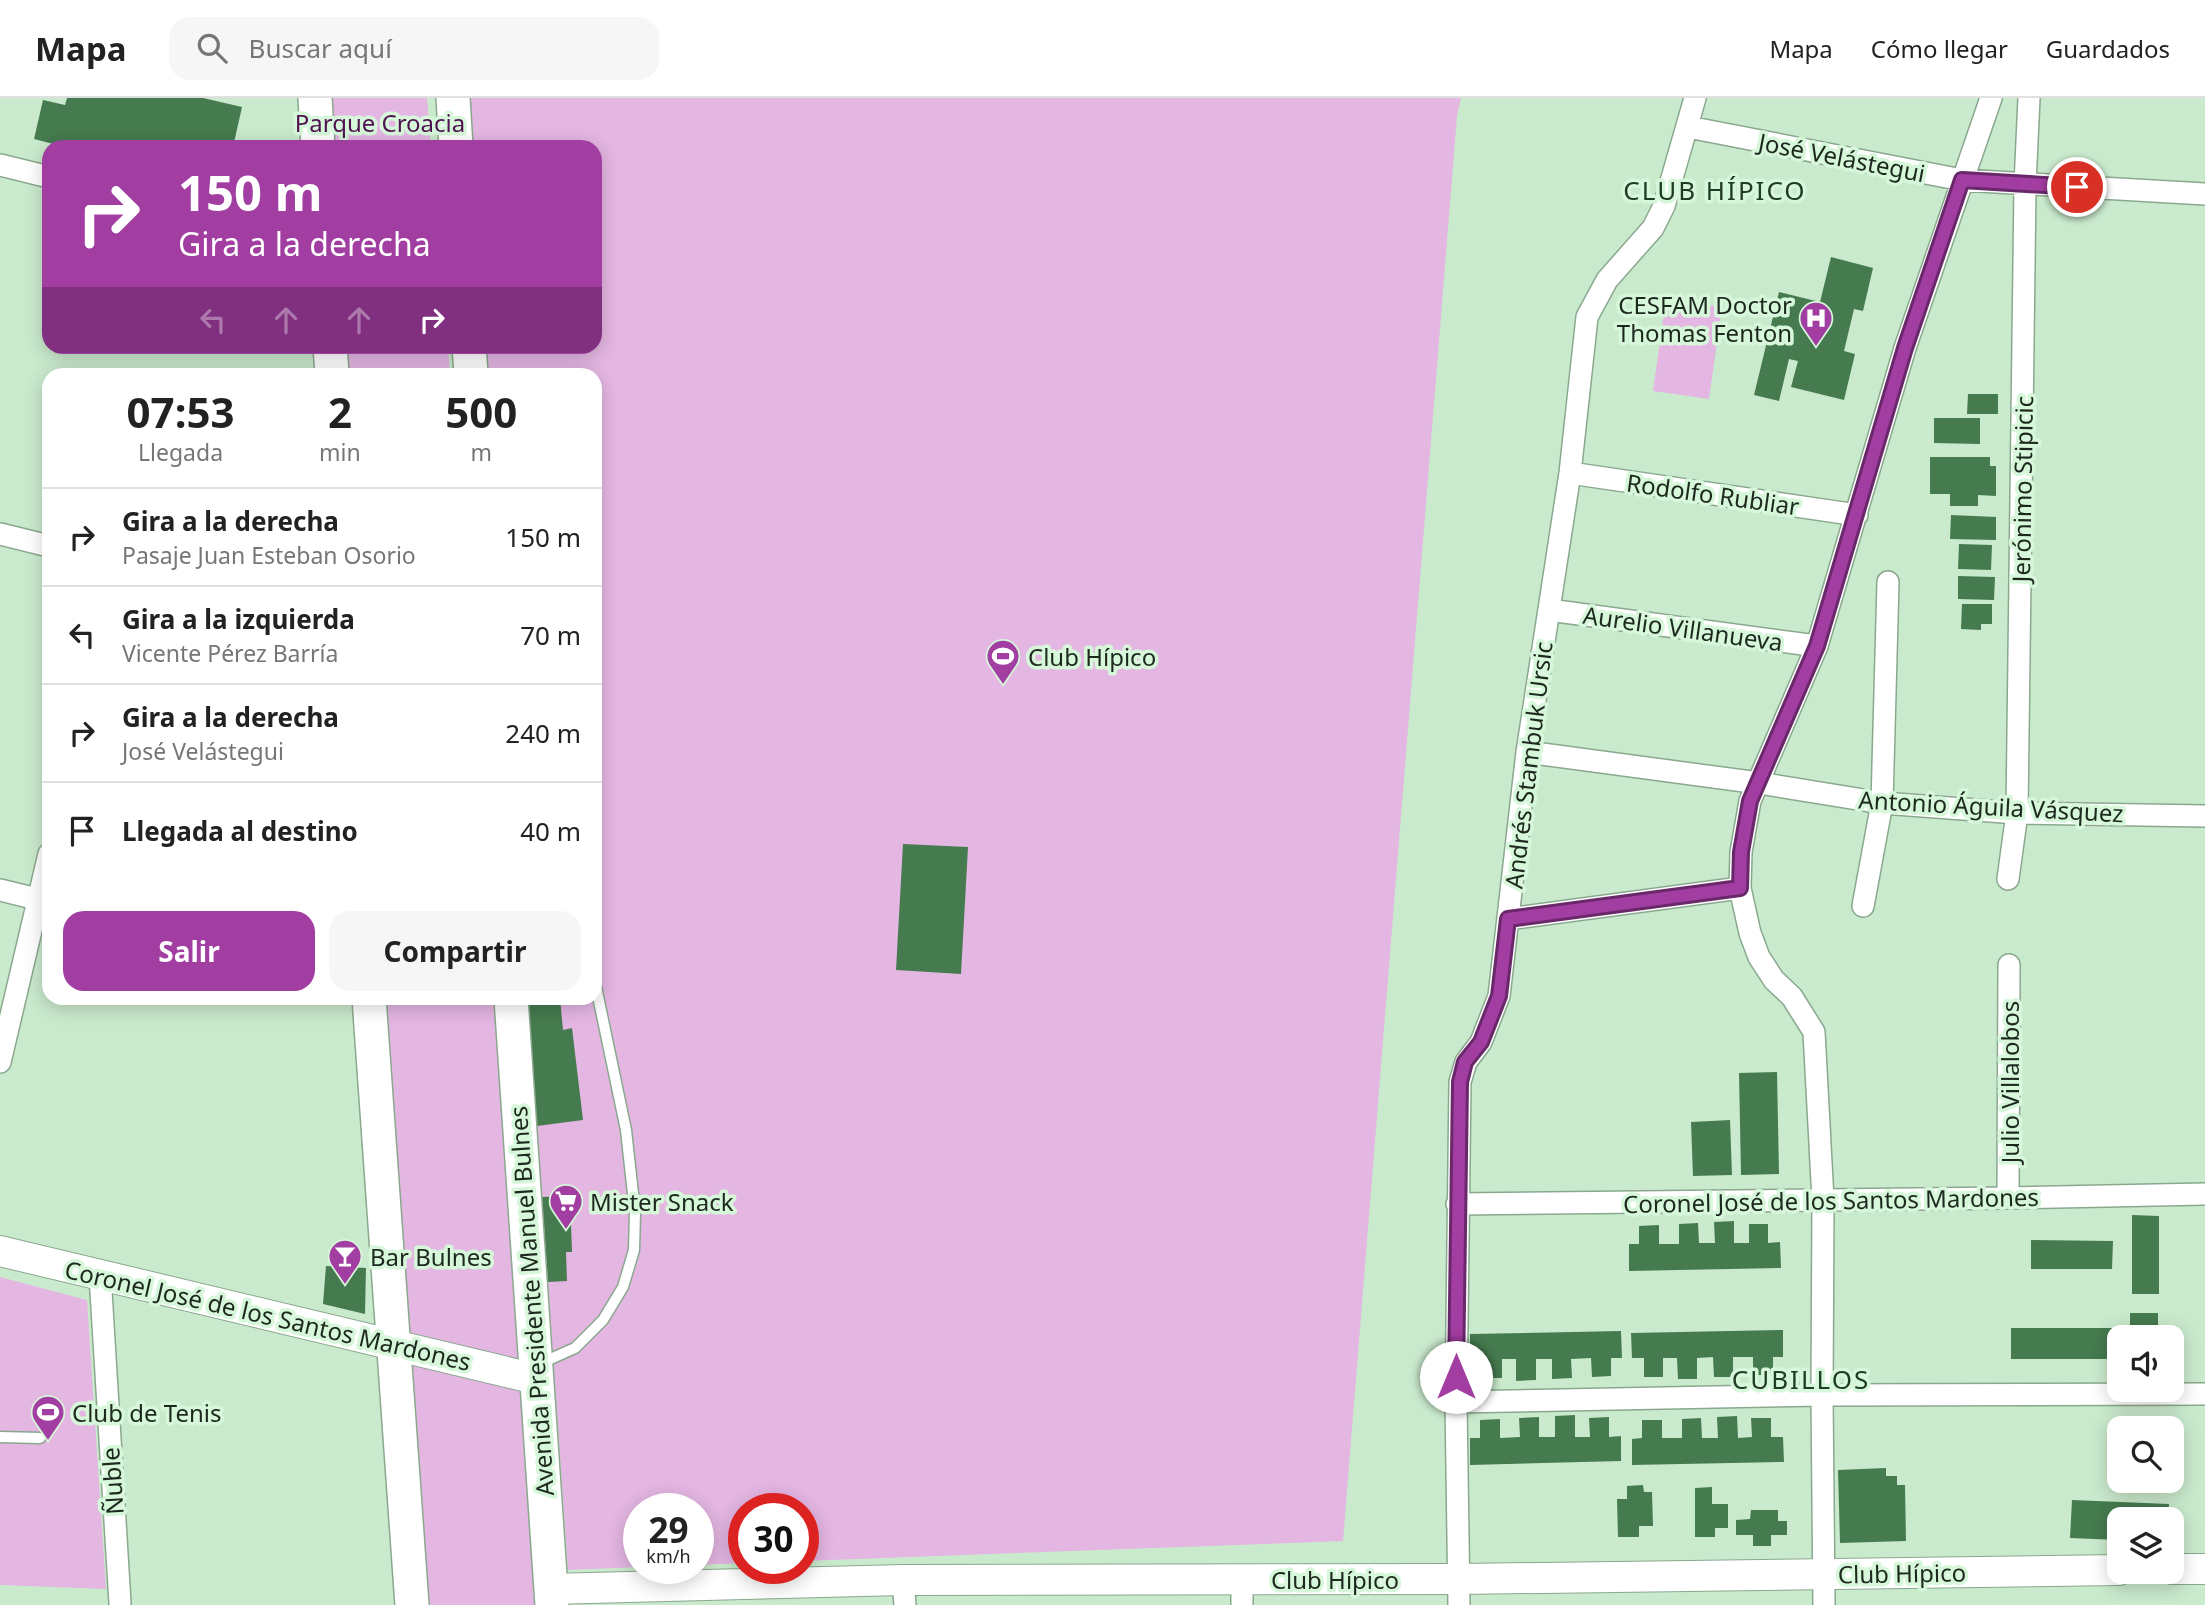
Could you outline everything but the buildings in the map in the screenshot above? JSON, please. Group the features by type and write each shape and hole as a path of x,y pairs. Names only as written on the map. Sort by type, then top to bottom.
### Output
{"main road":[{"path":"316,98 318,140"},
{"path":"453,98 456,140"},
{"path":"370,1005 412,1605"},
{"name":"Avenida Presidente Manuel Bulnes","path":"511,1005 551,1597"}],"street":[{"name":"Andrés Stambuk Ursic","path":"1460,1592 1456,1402 1460,1082 1465,1062 1481,1042 1499,996 1527,752 1570,473 1587,317 1607,280 1653,228 1664,206 1695,98"},
{"path":"1824,1605 1823,1200 1814,1032 1792,997 1774,980 1759,957 1749,933 1740,888 1741,852 1752,794 1817,646 1905,348 1991,98"},
{"name":"Jerónimo Stipicic","path":"2008,879 2017,813 2025,185 2029,98"},
{"name":"José Velástegui","path":"1688,127 1962,180 2205,194"},
{"path":"0,165 42,175"},
{"name":"Rodolfo Rubliar","path":"1570,473 1857,515"},
{"path":"0,534 42,544"},
{"path":"1863,906 1882,803 1888,582"},
{"name":"Aurelio Villanueva","path":"1549,610 1817,646"},
{"name":"Antonio Águila Vásquez","path":"1527,752 1759,783 1882,803 2017,813 2205,816"},
{"path":"1508,919 1740,888"},
{"path":"0,890 42,900"},
{"path":"0,1062 42,908"},
{"name":"Julio Villalobos","path":"2008,1198 2009,965"},
{"name":"Coronel José de los Santos Mardones","path":"1457,1204 2205,1194"},
{"name":"Coronel José de los Santos Mardones","path":"0,1251 394,1345 536,1373"},
{"name":"Ñuble","path":"100,1275 120,1603"},
{"path":"1456,1402 1822,1395 2205,1394"},
{"path":"2184,1569 2205,1569"},
{"name":"Club Hípico","path":"551,1597 904,1592 1460,1592 1825,1575 2107,1570"}],"lane":[{"path":"536,1373 575,1348 603,1320 623,1287 634,1250 635,1212 626,1130 600,1005"},
{"path":"0,1437 40,1438"}],"green space":[{"name":"Parque Croacia","path":"331,98 427,98 430,140 333,140"},
{"name":"Club Hípico","path":"467,98 1461,98 1457,116 1343,1541 819,1560 819,1493 728,1493 728,1564 714,1564 714,1493 623,1493 623,1568 568,1570 528,1005 602,1005 602,368 484,368 483,354 602,354 602,140 470,140"},
{"path":"1666,299 1722,307 1709,399 1653,391"},
{"path":"343,354 449,354 450,368 344,368"},
{"path":"384,1005 496,1005 536,1605 425,1605"},
{"name":"Club de Tenis","path":"0,1277 87,1300 106,1589 0,1585"}],"place":[{"name":"CESFAM Doctor Thomas Fenton","path":"1816,348"},
{"name":"Club Hípico","path":"1003,686"},
{"name":"Mister Snack","path":"566,1231"},
{"name":"Bar Bulnes","path":"345,1286"},
{"name":"Club de Tenis","path":"48,1442"}],"district":[{"name":"CLUB HÍPICO","path":"1715,190"},
{"name":"CUBILLOS","path":"1801,1379"}],"route":[{"path":"1456,1377 1460,1082 1465,1062 1481,1042 1499,996 1508,919 1740,888 1741,852 1750,801 1817,646 1905,348 1962,180 2077,187"}]}
